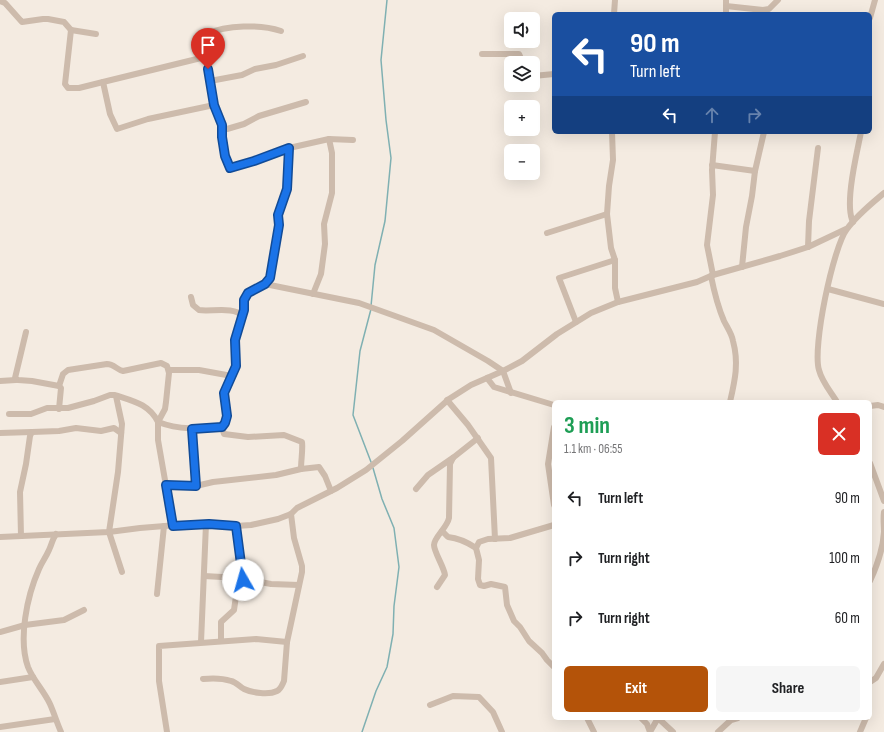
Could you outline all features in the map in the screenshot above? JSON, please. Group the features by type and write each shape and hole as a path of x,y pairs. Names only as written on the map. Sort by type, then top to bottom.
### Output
{"street":[{"path":"614,12 615,0"},
{"path":"726,3 763,10 769,9 778,0"},
{"path":"872,12 875,0"},
{"path":"0,1 5,3 22,22 25,23 48,19 64,22 71,30 96,34"},
{"path":"281,31 269,27 233,28 206,34 205,57 214,105 222,125 225,156 230,168 289,148 329,139 353,140"},
{"path":"71,30 65,84 68,88 79,88 205,57"},
{"path":"482,54 519,54 520,56"},
{"path":"210,81 242,75 255,69 276,65 303,56"},
{"path":"540,75 552,74"},
{"path":"103,82 110,114 117,129 148,119 214,105"},
{"path":"222,125 227,129 244,124 259,116 306,102"},
{"path":"612,134 613,160 607,214 611,248 615,260 615,288 618,302"},
{"path":"714,134 712,165 713,195 707,245 718,303 724,321 733,339 737,370 730,400"},
{"path":"742,267 746,227 755,171 764,134"},
{"path":"853,222 850,216 851,193 861,134"},
{"path":"314,294 321,274 325,244 324,224 332,193 332,153 329,139"},
{"path":"289,148 287,189 278,215 279,225 270,278 265,284 248,293 244,300 244,310 235,340 236,366 224,393 227,416 222,427 224,434 248,437 284,435 302,442 303,448 301,454 301,469"},
{"path":"808,247 809,221 818,148"},
{"path":"712,165 755,171"},
{"path":"0,537 110,532 164,526 206,524 236,526 262,523 291,514 298,508 331,491 366,470 402,441 448,400 471,385 503,371 534,353 557,334 591,313 618,302 697,282 712,276 808,247 846,229 884,193"},
{"path":"547,233 607,214"},
{"path":"836,400 818,370 817,351 820,328 835,255 846,229"},
{"path":"576,322 559,278 615,260"},
{"path":"265,284 359,303 434,330 503,371 511,393"},
{"path":"828,289 884,304"},
{"path":"191,298 193,305 199,310 232,311 240,313 242,316"},
{"path":"16,380 15,376 26,332"},
{"path":"58,409 60,386 62,376 65,372 110,364 123,371 161,363 168,366 169,370 165,409 158,422"},
{"path":"169,370 199,370 232,376"},
{"path":"487,378 494,387 552,404"},
{"path":"0,381 32,381 60,386"},
{"path":"9,414 31,414 47,408 58,409 94,401 110,395 143,405 155,416 158,422 158,440 173,526"},
{"path":"116,396 122,424 118,472 110,532 122,572"},
{"path":"448,400 478,438 491,458 495,539"},
{"path":"872,406 884,406"},
{"path":"158,422 192,429 222,427"},
{"path":"0,433 59,431 76,428 94,431 114,428 121,433"},
{"path":"192,429 196,486"},
{"path":"21,536 20,492 32,432"},
{"path":"416,489 428,475 453,458 478,438"},
{"path":"552,439 548,464 552,491"},
{"path":"437,587 445,574 434,546 437,538 448,524 450,464 453,458"},
{"path":"166,485 196,486 213,482 276,475 301,469 318,467 325,476 331,491"},
{"path":"872,469 884,501"},
{"path":"872,577 881,550 884,531 884,512"},
{"path":"203,679 214,678 232,681 246,690 261,693 278,691 284,681 287,642 302,566 294,538 291,514"},
{"path":"201,642 206,524"},
{"path":"158,594 164,526"},
{"path":"220,641 220,622 234,610 236,596 242,578 236,526"},
{"path":"552,526 510,538 488,539 479,542 476,548 479,560 478,582 480,585 484,586 492,584 506,587 507,605 514,621 529,641 552,665"},
{"path":"442,531 448,537 468,543 476,548"},
{"path":"56,534 52,541 52,545 39,568 28,601 24,646 27,665 50,703 60,732"},
{"path":"48,535 52,541"},
{"path":"204,576 242,578 271,584 299,585"},
{"path":"0,632 25,625 64,620 84,610"},
{"path":"167,732 159,681 159,646 256,639 287,642"},
{"path":"872,681 876,678 884,664"},
{"path":"0,682 33,677"},
{"path":"430,705 453,696 479,697 493,712 502,732"},
{"path":"0,727 55,719"},
{"path":"588,720 594,732"},
{"path":"643,720 647,724 650,732"},
{"path":"650,732 657,720"},
{"path":"660,720 673,732"},
{"path":"718,732 731,720"},
{"path":"860,732 865,720"}],"waterway":[{"path":"371,306 375,265 385,221 391,158 381,60 387,0"},
{"path":"371,309 360,351 353,415 371,462"},
{"path":"362,732 376,691 387,667 393,634 394,606 399,567 394,528 382,499 373,468"}],"route":[{"path":"208,69 214,105 222,125 225,156 230,168 289,148 287,189 284,202 278,215 279,225 270,278 261,287 248,293 243,303 244,310 235,340 236,366 228,387 224,393 227,412 225,423 222,427 192,429 196,486 166,485 173,526 196,526 209,524 236,526 241,564 240,578 243,580"}]}
